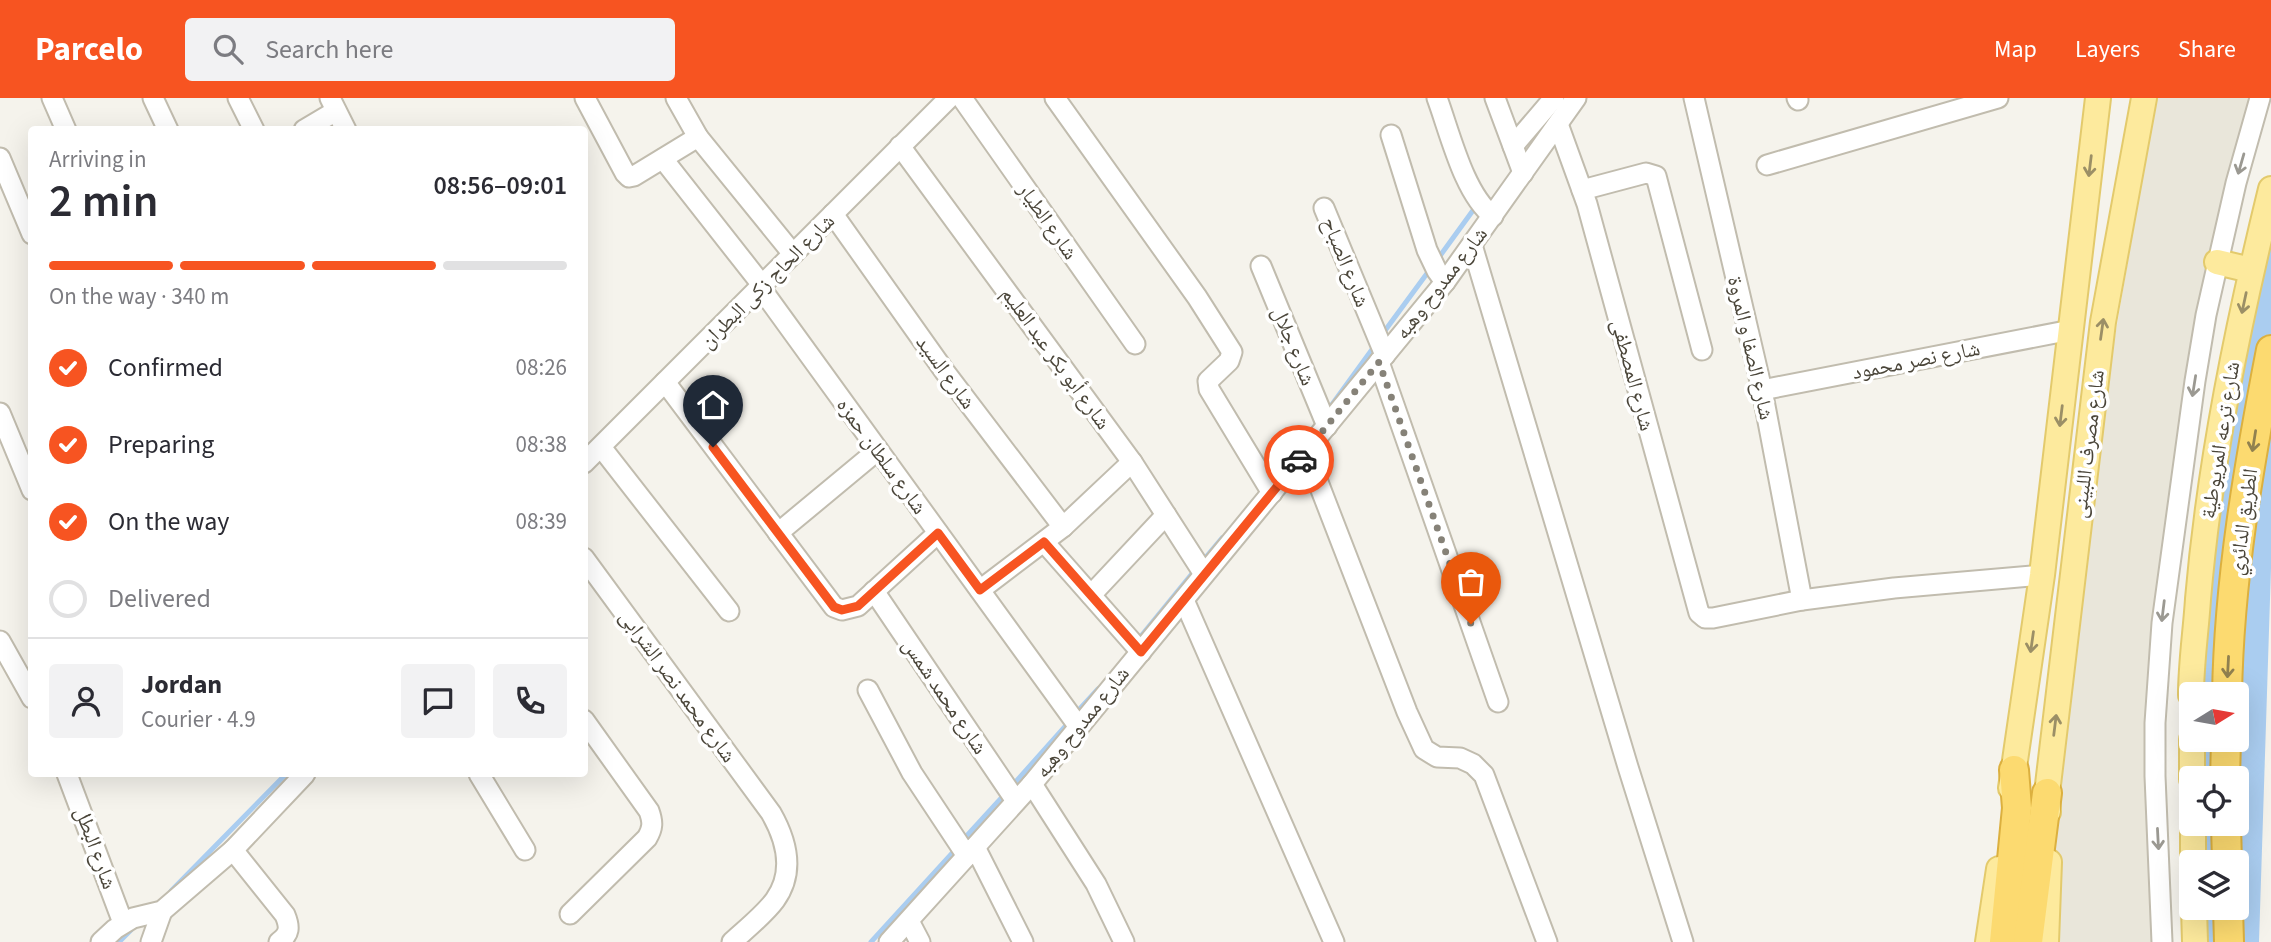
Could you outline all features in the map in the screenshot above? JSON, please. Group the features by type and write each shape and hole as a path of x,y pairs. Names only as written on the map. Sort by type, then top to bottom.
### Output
{"highway":[{"name":"الطريق الدائري","path":"2228,682 2237,552 2271,350"},
{"path":"2004,942 2017,808 2014,770"},
{"path":"2028,942 2047,793"},
{"path":"2228,920 2229,942"}],"main road":[{"name":"شارع مصرف اللبينى","path":"1987,942 2042,575 2098,98"},
{"name":"شارع مصرف اللبينى","path":"2046,942 2049,848 2047,793 2103,322 2144,98"},
{"name":"شارع ترعه المريوطية","path":"2192,682 2202,548 2213,473 2251,270 2271,189"},
{"path":"2217,262 2251,270"},
{"path":"2194,920 2194,942"}],"street":[{"path":"52,98 64,126"},
{"path":"153,98 166,126"},
{"path":"238,98 252,126"},
{"path":"585,98 629,177 698,137"},
{"path":"676,98 698,137 793,254"},
{"path":"1055,98 1197,297 1232,352 1229,361 1210,377 1209,388 1272,493"},
{"path":"1437,98 1471,190 1480,205 1493,216"},
{"path":"1495,98 1523,173"},
{"path":"1513,146 1554,98"},
{"name":"شارع ممدوح وهبه","path":"889,942 1010,793 1032,784 1073,720 1136,646 1184,600 1200,569 1272,493 1306,451 1323,417 1382,355 1441,276 1472,245 1576,98"},
{"name":"شارع الصفا و المروة","path":"1694,98 1762,390 1802,600"},
{"path":"1767,165 1998,98"},
{"path":"2162,942 2155,776 2155,723 2161,635 2195,382 2217,262 2260,98"},
{"name":"شارع الحاج زكى البطران","path":"588,459 949,99"},
{"name":"شارع الطيار","path":"949,99 1135,345"},
{"path":"308,126 333,104 344,126"},
{"name":"شارع المصطفى","path":"1558,124 1582,190 1695,606 1705,618 1713,618 1802,600"},
{"path":"1391,135 1427,250 1441,276"},
{"name":"شارع أبو بكر عبد العليم","path":"900,146 1132,462 1200,569"},
{"path":"0,158 28,224"},
{"name":"شارع سلطان حمزه","path":"663,159 761,286 1073,720"},
{"path":"1582,190 1646,173 1656,176 1702,350"},
{"name":"شارع الصباح","path":"1324,208 1372,325 1498,702"},
{"name":"شارع السيد","path":"833,214 945,372 1063,527"},
{"path":"1472,245 1683,942"},
{"name":"شارع جلال","path":"1261,266 1323,417"},
{"name":"شارع نصر محمود","path":"1762,390 2071,330"},
{"path":"665,382 834,607 850,609 858,606 938,533"},
{"path":"0,413 28,480"},
{"path":"601,447 729,611"},
{"path":"778,533 878,450"},
{"path":"1306,451 1407,712 1424,749 1437,757 1460,758 1473,764 1484,775 1547,942"},
{"path":"980,590 1063,527 1132,462"},
{"path":"1091,595 1166,515"},
{"path":"1044,542 1136,646"},
{"name":"شارع محمد نصر الشرابى","path":"588,563 771,813 782,834 787,856 785,879 775,900 732,942"},
{"path":"1802,600 1894,588 2042,575"},
{"name":"شارع محمد شمس","path":"874,591 1010,793"},
{"path":"1184,600 1334,942"},
{"path":"0,641 28,691"},
{"path":"869,690 912,773 965,847 1023,942"},
{"path":"570,914 647,838 652,829 649,811 588,726"},
{"name":"شارع البطل","path":"68,777 123,923"},
{"path":"151,942 162,911 233,850 302,777"},
{"path":"481,777 525,850"},
{"path":"1032,784 1096,884 1124,942"},
{"path":"233,850 285,915 289,925 288,932 279,942"},
{"path":"101,942 123,923 142,914 162,911"},
{"path":"909,920 920,942"}],"shaded area":[{"path":"2156,98 2254,98 2206,263 2153,640 2156,942 2043,942 2074,595"}],"water":[{"path":"2271,226 2271,568 2259,942 2205,942 2205,920 2249,920 2249,850 2205,850 2204,836 2249,836 2249,766 2203,766 2202,752 2249,752 2249,682 2201,682 2206,528"}],"waterway":[{"path":"1437,260 1474,209"},
{"path":"1381,336 1431,268"},
{"path":"1328,410 1376,344"},
{"path":"1201,563 1222,538"},
{"path":"1137,641 1195,570"},
{"path":"1076,713 1098,689"},
{"path":"1011,787 1070,721"},
{"path":"171,891 283,777"},
{"path":"962,841 1005,794"},
{"path":"871,942 956,849"},
{"path":"119,942 131,930"}],"way so far":[{"path":"1299,460 1379,362 1471,624"}],"route":[{"path":"713,447 834,607 842,610 858,606 938,533 980,590 1044,542 1141,652 1299,460"}]}
